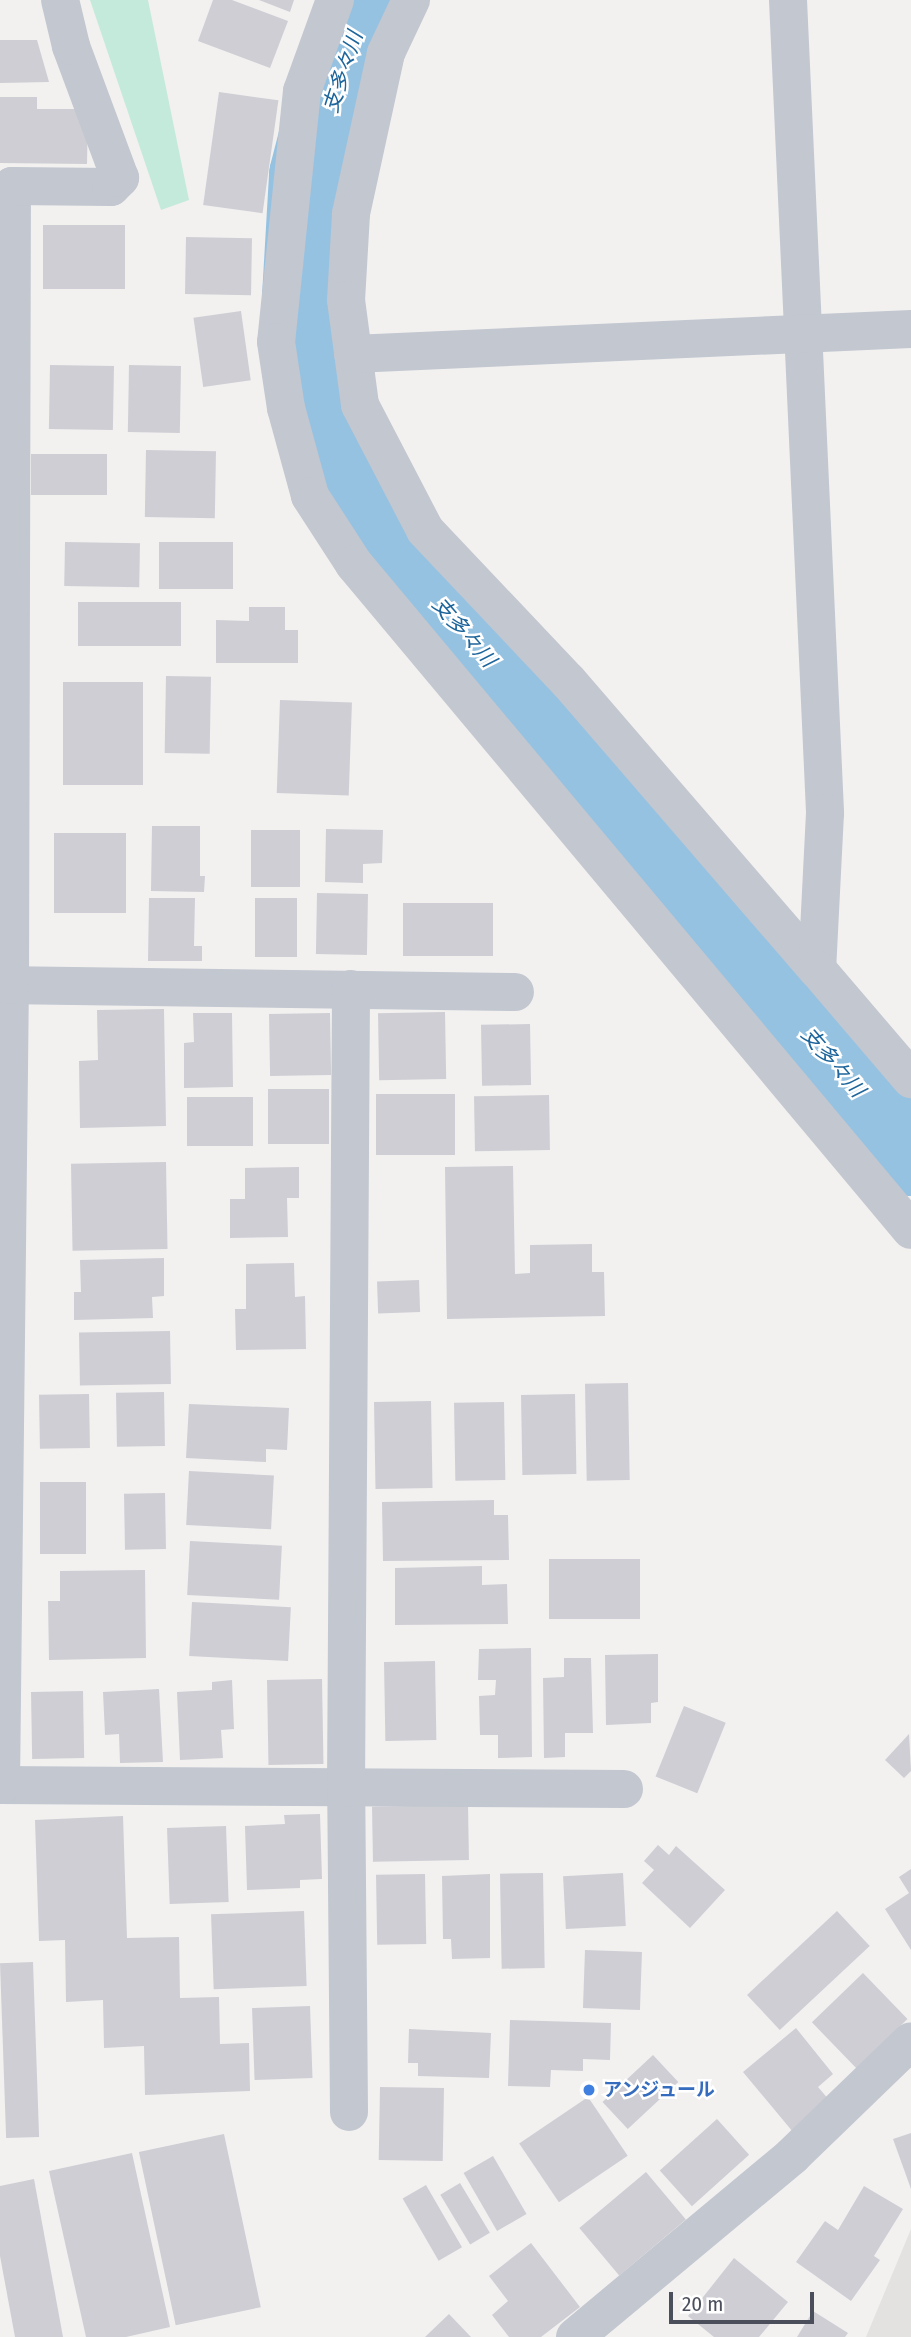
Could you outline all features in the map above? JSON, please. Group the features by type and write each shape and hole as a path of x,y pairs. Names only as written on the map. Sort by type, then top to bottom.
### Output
{"street":[{"path":"60,0 71,46 120,178 111,187 6,186 0,1785 624,1788"},
{"path":"335,0 302,91 276,342 286,408 310,496 354,564 911,1230"},
{"path":"411,0 386,53 351,214 346,300 360,405 425,530 568,681 911,1079"},
{"path":"788,0 825,813 817,970"},
{"path":"353,354 911,329"},
{"path":"5,985 515,992"},
{"path":"349,2112 346,1788 351,989"},
{"path":"575,2337 792,2156 911,2040"}],"shaded area":[{"path":"911,2229 911,2337 866,2337"}],"green space":[{"path":"90,0 148,0 189,200 161,210"}],"building":[{"path":"213,0 232,0 288,21 270,68 198,41"},
{"path":"259,0 294,0 290,12"},
{"path":"0,40 37,40 49,82 0,83"},
{"path":"219,92 278,100 263,213 203,205"},
{"path":"0,97 37,97 37,109 88,109 87,164 0,163"},
{"path":"43,225 125,225 125,289 43,289"},
{"path":"186,237 252,238 251,295 185,294"},
{"path":"241,311 251,380 203,387 193,318"},
{"path":"50,365 114,366 113,430 49,429"},
{"path":"129,365 181,366 180,433 128,432"},
{"path":"146,450 216,451 215,518 145,517"},
{"path":"31,454 107,454 107,495 31,495"},
{"path":"65,542 140,543 139,587 64,586"},
{"path":"159,542 233,542 233,589 159,589"},
{"path":"78,602 181,602 181,646 78,646"},
{"path":"249,607 285,607 285,630 298,630 298,663 216,663 216,620 249,621"},
{"path":"166,676 211,677 210,754 165,753"},
{"path":"63,682 143,682 143,785 63,785"},
{"path":"280,700 352,703 349,795 277,793"},
{"path":"152,826 200,826 200,876 205,876 204,892 151,891"},
{"path":"326,829 383,830 382,863 363,864 363,883 325,882"},
{"path":"251,830 300,830 300,887 251,887"},
{"path":"54,833 126,833 126,913 54,913"},
{"path":"317,893 368,894 367,955 316,954"},
{"path":"149,898 195,898 194,946 202,946 202,961 148,961"},
{"path":"255,898 297,898 297,957 255,957"},
{"path":"403,903 493,903 493,956 403,956"},
{"path":"164,1009 166,1126 80,1128 79,1061 98,1060 97,1010"},
{"path":"445,1012 446,1079 379,1080 378,1013"},
{"path":"193,1013 232,1013 233,1087 184,1088 184,1043 194,1042"},
{"path":"330,1013 331,1075 270,1076 269,1014"},
{"path":"530,1024 531,1085 482,1086 481,1025"},
{"path":"268,1089 329,1089 329,1144 268,1144"},
{"path":"376,1094 455,1094 455,1155 376,1155"},
{"path":"549,1095 550,1150 475,1151 474,1096"},
{"path":"187,1097 253,1097 253,1146 187,1146"},
{"path":"166,1162 168,1249 73,1251 71,1164"},
{"path":"513,1166 515,1274 530,1273 530,1245 592,1244 592,1272 604,1272 605,1316 447,1319 445,1167"},
{"path":"299,1167 299,1198 287,1198 288,1237 230,1238 230,1199 245,1199 245,1168"},
{"path":"164,1258 164,1296 152,1297 153,1318 74,1320 74,1292 81,1292 80,1260"},
{"path":"294,1263 295,1297 305,1296 306,1349 236,1350 235,1309 246,1309 246,1264"},
{"path":"419,1280 420,1312 378,1313 377,1281"},
{"path":"170,1331 171,1384 80,1386 79,1333"},
{"path":"628,1383 630,1480 587,1481 585,1384"},
{"path":"164,1392 165,1446 117,1447 116,1393"},
{"path":"89,1394 90,1448 40,1449 39,1395"},
{"path":"575,1394 576,1474 522,1475 521,1395"},
{"path":"431,1401 433,1488 376,1489 374,1402"},
{"path":"504,1402 505,1480 455,1481 454,1403"},
{"path":"189,1404 289,1408 287,1450 266,1449 266,1462 186,1458"},
{"path":"189,1471 274,1475 271,1529 186,1525"},
{"path":"40,1482 86,1482 86,1554 40,1554"},
{"path":"165,1493 166,1549 125,1550 124,1494"},
{"path":"494,1500 494,1515 508,1515 509,1560 383,1561 382,1502"},
{"path":"190,1541 282,1546 279,1600 187,1595"},
{"path":"549,1559 640,1559 640,1619 549,1619"},
{"path":"482,1566 482,1585 507,1584 508,1624 395,1625 395,1568"},
{"path":"145,1570 146,1658 49,1660 48,1601 60,1601 60,1571"},
{"path":"192,1602 291,1607 288,1661 189,1656"},
{"path":"531,1648 532,1757 498,1758 498,1735 480,1735 479,1696 495,1695 496,1680 478,1680 479,1649"},
{"path":"658,1654 658,1702 651,1703 651,1723 606,1725 605,1655"},
{"path":"564,1658 591,1658 593,1733 565,1733 565,1757 544,1758 543,1678 564,1677"},
{"path":"435,1661 436,1740 385,1741 384,1662"},
{"path":"322,1679 323,1764 268,1765 267,1680"},
{"path":"232,1680 234,1729 221,1730 223,1758 180,1760 177,1692 212,1690 212,1682"},
{"path":"159,1689 163,1762 120,1763 119,1734 105,1735 103,1692"},
{"path":"83,1691 84,1758 32,1759 31,1692"},
{"path":"684,1706 726,1723 697,1793 656,1776"},
{"path":"909,1734 911,1771 904,1778 885,1760"},
{"path":"468,1805 469,1860 373,1862 372,1807"},
{"path":"320,1814 322,1879 300,1880 300,1888 247,1890 245,1826 285,1824 284,1815"},
{"path":"123,1816 127,1938 179,1937 180,1998 219,1997 220,2044 249,2043 250,2091 145,2095 144,2046 104,2048 103,2000 66,2002 65,1940 39,1941 35,1820"},
{"path":"226,1826 229,1902 170,1904 167,1828"},
{"path":"658,1845 669,1855 676,1846 725,1890 690,1928 642,1883 654,1870 644,1861"},
{"path":"911,1869 911,1950 885,1909 909,1893 899,1877"},
{"path":"543,1873 545,1968 502,1969 500,1874"},
{"path":"623,1873 626,1926 566,1929 563,1876"},
{"path":"425,1874 426,1944 377,1945 376,1875"},
{"path":"490,1874 490,1958 452,1959 451,1939 443,1939 442,1876"},
{"path":"304,1911 307,1986 214,1989 211,1914"},
{"path":"837,1911 870,1946 780,2030 747,1995"},
{"path":"585,1950 642,1952 640,2010 583,2008"},
{"path":"33,1962 39,2137 6,2138 0,1963"},
{"path":"863,1973 907,2019 856,2068 812,2022"},
{"path":"310,2006 313,2078 255,2080 252,2008"},
{"path":"510,2020 611,2023 610,2060 583,2059 583,2071 551,2070 550,2087 508,2086"},
{"path":"796,2028 833,2074 818,2087 830,2101 793,2132 743,2072"},
{"path":"409,2029 491,2033 489,2078 418,2076 418,2063 408,2063"},
{"path":"653,2055 678,2082 628,2129 603,2102"},
{"path":"380,2087 444,2088 443,2161 379,2160"},
{"path":"588,2097 628,2156 559,2202 519,2143"},
{"path":"717,2119 749,2155 692,2206 660,2171"},
{"path":"911,2133 911,2189 893,2139"},
{"path":"224,2134 261,2307 176,2325 139,2152"},
{"path":"132,2153 170,2327 126,2337 86,2337 49,2171"},
{"path":"493,2156 526,2214 497,2231 464,2173"},
{"path":"646,2172 686,2219 619,2275 579,2228"},
{"path":"34,2179 63,2337 15,2337 0,2256 0,2186"},
{"path":"460,2183 490,2233 470,2245 440,2195"},
{"path":"426,2185 462,2247 439,2261 403,2198"},
{"path":"864,2186 903,2209 874,2256 880,2260 851,2301 796,2262 825,2221 838,2230"},
{"path":"531,2243 580,2307 541,2337 509,2337 492,2315 508,2301 489,2276"},
{"path":"734,2258 788,2302 759,2337 714,2337 688,2316"},
{"path":"813,2311 848,2333 845,2337 797,2337"},
{"path":"449,2314 471,2337 425,2337"}],"waterway":[{"name":"支多々川","path":"369,0 346,48 313,176 306,298 327,432 410,570 911,1152"}],"place":[{"name":"アンジュール","path":"589,2090"}]}
